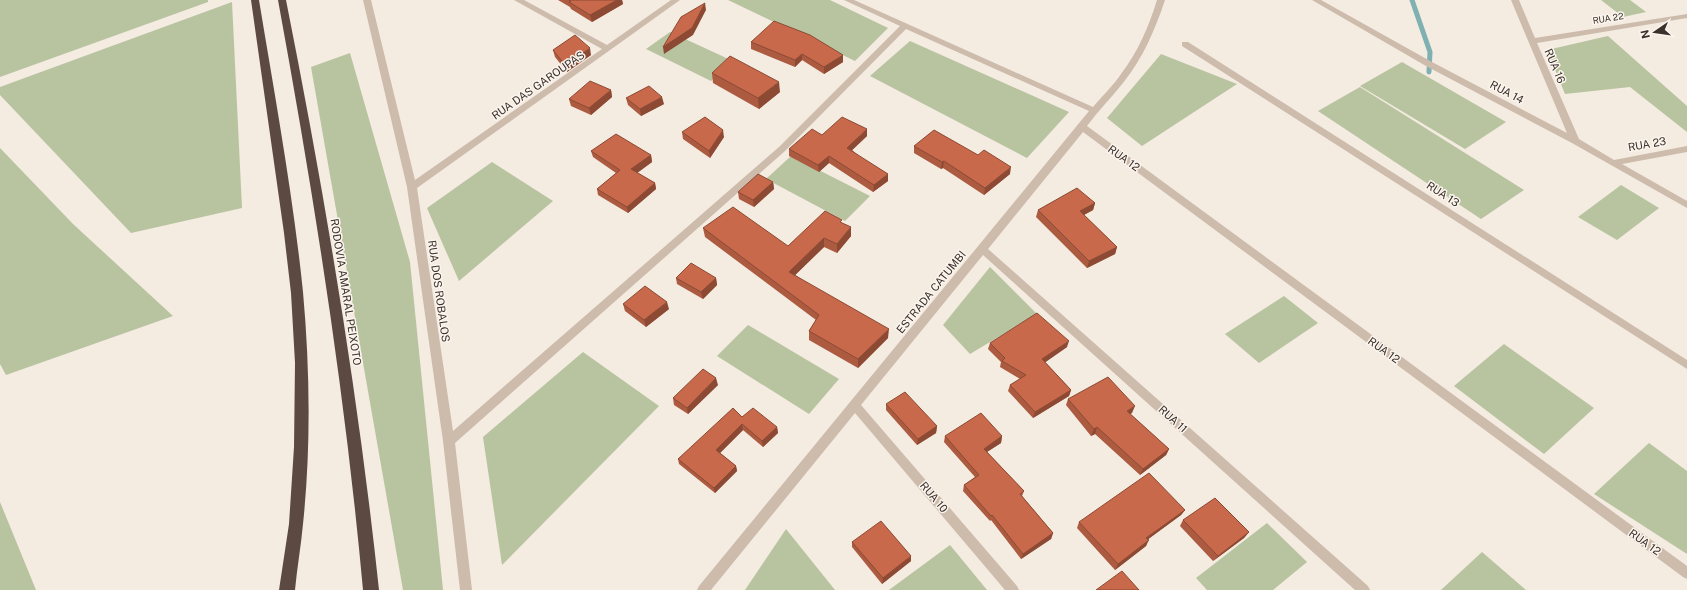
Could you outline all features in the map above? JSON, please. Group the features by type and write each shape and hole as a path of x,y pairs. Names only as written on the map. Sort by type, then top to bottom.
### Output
{"highway":[{"path":"255,0 290,233 297,293 301,363 300,462 296,524 287,590"},
{"name":"RODOVIA AMARAL PEIXOTO","path":"282,0 294,60 348,381 372,590"}],"street":[{"name":"RUA DOS ROBALOS","path":"367,0 412,187 449,440 466,590"},
{"path":"518,0 608,49"},
{"name":"RUA DAS GAROUPAS","path":"412,187 676,0"},
{"path":"848,0 1093,110"},
{"name":"ESTRADA CATUMBI","path":"703,590 1082,127 1093,110 1124,76 1137,58 1148,36 1161,0"},
{"name":"RUA 14","path":"1316,0 1429,64 1575,141 1687,205"},
{"path":"1328,0 1331,9"},
{"name":"RUA 16","path":"1514,0 1575,141"},
{"name":"RUA 22","path":"1533,41 1687,16"},
{"path":"449,440 782,149 905,26"},
{"name":"RUA 13","path":"1185,44 1687,364"},
{"name":"RUA 12","path":"1082,127 1687,573"},
{"name":"RUA 23","path":"1612,163 1687,149"},
{"name":"RUA 11","path":"982,249 1364,590"},
{"name":"RUA 10","path":"854,404 1013,590"},
{"path":"370,572 376,590"}],"green space":[{"path":"0,0 208,0 208,2 0,77"},
{"path":"728,0 830,0 888,28 855,61"},
{"path":"1601,0 1630,0 1646,12 1623,17"},
{"path":"232,2 242,208 131,233 0,95 0,87"},
{"path":"670,32 735,62 711,81 646,49"},
{"path":"1608,36 1687,106 1687,132 1630,87 1565,94 1547,50"},
{"path":"910,41 1069,112 1027,158 870,76"},
{"path":"350,53 410,262 443,590 403,590 311,67"},
{"path":"1161,54 1237,84 1142,146 1107,118"},
{"path":"1402,62 1506,122 1465,149 1360,86"},
{"path":"1360,87 1524,190 1481,219 1318,111"},
{"path":"0,148 73,224 173,316 6,375 0,364"},
{"path":"791,156 870,196 845,221 766,179"},
{"path":"492,162 553,201 459,281 427,208"},
{"path":"1621,185 1659,208 1617,240 1578,217"},
{"path":"990,267 1037,314 970,354 943,325"},
{"path":"1284,296 1318,323 1259,363 1225,334"},
{"path":"748,325 839,379 809,414 717,356"},
{"path":"1504,344 1594,408 1544,454 1454,386"},
{"path":"583,352 659,406 502,565 483,437"},
{"path":"1649,443 1687,471 1687,554 1594,494"},
{"path":"0,502 36,590 0,590"},
{"path":"1267,523 1307,562 1273,590 1207,590 1196,578"},
{"path":"786,529 835,590 745,590"},
{"path":"950,545 987,590 889,590"},
{"path":"1482,552 1526,590 1441,590"}],"building":[{"path":"569,0 617,0 590,15 569,2 571,1"},
{"path":"705,3 692,28 663,47 681,17"},
{"path":"774,21 810,35 843,55 824,67 802,54 795,60 751,42"},
{"path":"575,35 590,48 565,65 553,50"},
{"path":"730,56 779,82 758,98 712,73"},
{"path":"590,81 611,90 589,108 569,99"},
{"path":"649,86 662,97 640,109 626,98"},
{"path":"705,117 723,130 709,151 682,132"},
{"path":"842,117 867,129 847,148 888,174 874,185 829,156 818,165 789,149 812,129 822,135"},
{"path":"934,130 978,155 984,150 1011,167 985,188 944,161 942,162 914,146"},
{"path":"616,134 651,155 631,169 655,183 627,207 597,189 620,170 591,151"},
{"path":"758,174 773,182 753,200 738,192"},
{"path":"1077,188 1095,203 1080,211 1117,247 1089,261 1038,210"},
{"path":"733,207 788,246 825,211 842,220 840,222 851,227 837,244 824,238 789,272 889,329 858,359 809,331 819,315 703,228"},
{"path":"691,263 716,278 701,292 676,278"},
{"path":"645,286 667,302 644,320 623,304"},
{"path":"1037,313 1069,341 1042,359 1071,390 1035,412 1010,385 1026,375 1002,361 1005,358 990,343"},
{"path":"703,369 716,378 687,408 673,398"},
{"path":"1108,377 1135,406 1127,411 1169,449 1143,469 1097,427 1094,429 1068,399"},
{"path":"905,392 937,426 918,439 886,404"},
{"path":"733,408 742,417 753,408 777,427 762,441 742,424 716,450 736,466 714,488 678,459"},
{"path":"981,413 1002,436 984,449 1024,491 1020,494 1053,533 1023,554 992,515 991,516 964,485 979,475 945,436"},
{"path":"1149,473 1185,510 1146,538 1149,540 1118,564 1079,522"},
{"path":"1215,498 1249,532 1218,556 1183,520"},
{"path":"881,521 911,556 883,578 852,542"},
{"path":"1122,571 1139,590 1096,590"}],"waterway":[{"path":"1412,0 1430,52 1429,72"}]}
